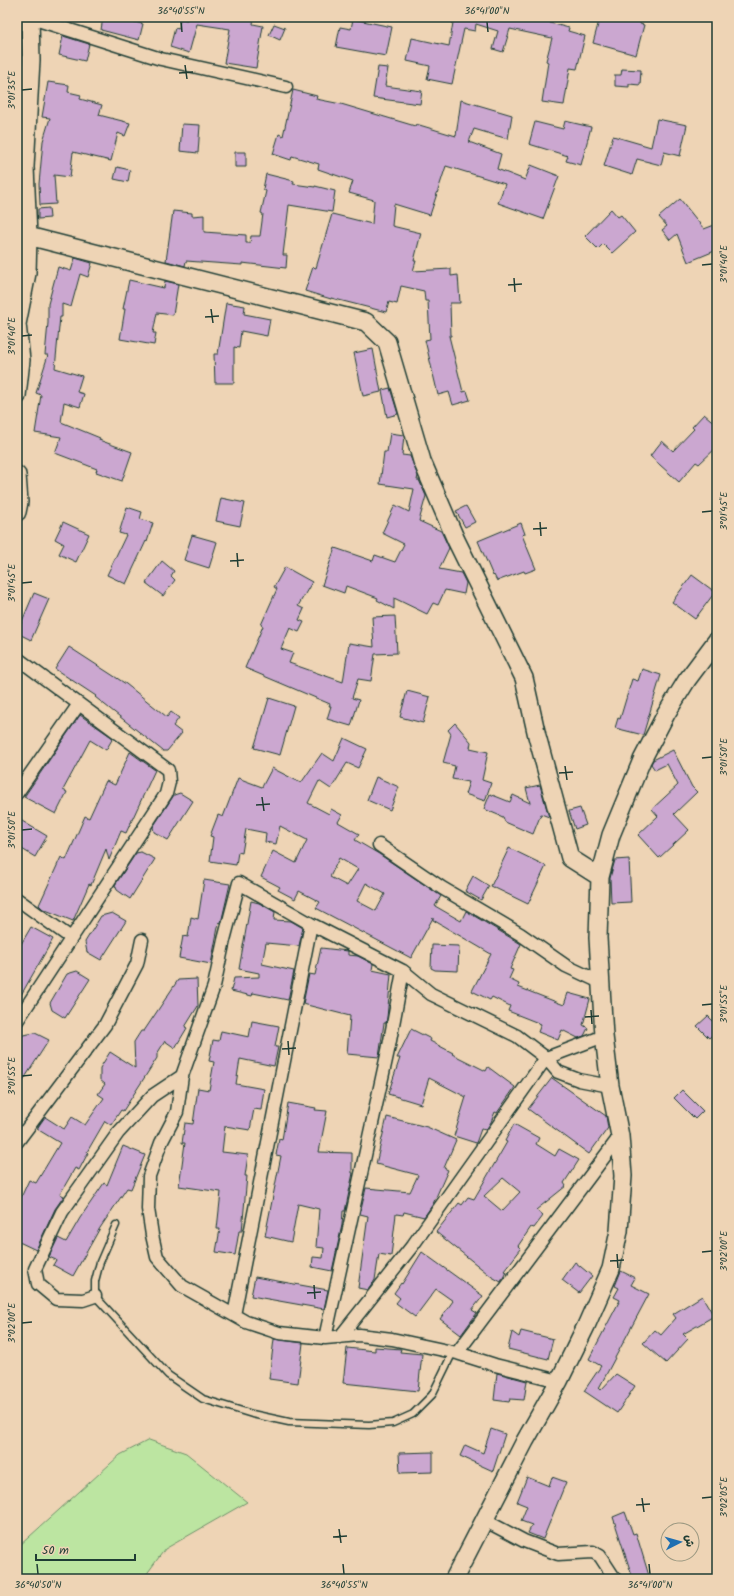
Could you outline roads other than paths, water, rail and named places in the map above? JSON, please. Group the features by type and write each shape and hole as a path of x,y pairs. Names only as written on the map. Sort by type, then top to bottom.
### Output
{"street":[{"path":"17,396 19,359 17,324 27,273 28,236 25,167 31,60 30,17"},
{"path":"35,17 41,22 161,59 286,87"},
{"path":"28,236 366,322 387,342 422,461 456,540 524,678 537,736 570,858 600,877"},
{"path":"17,475 19,502 17,512"},
{"path":"454,1579 525,1441 559,1381 586,1326 611,1269 619,1230 623,1176 620,1136 610,1086 604,1036 598,938 600,877 611,835 642,760 666,714 687,680 717,640"},
{"path":"17,658 168,770 169,782 166,794 17,1021"},
{"path":"17,793 79,704"},
{"path":"379,845 448,892 520,934 566,966 600,982"},
{"path":"559,1381 455,1353 392,1339 359,1335 325,1338 279,1333 246,1322 182,1286 157,1257 148,1209 149,1176 161,1143 177,1112 182,1076 214,986 239,883 311,924 403,971 431,994 517,1036 546,1058 558,1072 579,1080 610,1086"},
{"path":"17,899 71,938"},
{"path":"234,1315 311,924"},
{"path":"17,1142 105,1025 137,964 142,940"},
{"path":"325,1338 389,1046 403,971"},
{"path":"340,1337 413,1244 546,1058 604,1036"},
{"path":"95,1296 83,1300 56,1299 38,1284 35,1268 62,1212 118,1132 152,1096 182,1076"},
{"path":"455,1353 620,1136"},
{"path":"484,1520 524,1541 558,1554 594,1552 600,1556 615,1579"}],"lane":[{"path":"116,1225 100,1262 95,1281 95,1296 168,1375 203,1399 252,1414 289,1422 369,1425 393,1423 413,1414 432,1395 455,1353"}]}
